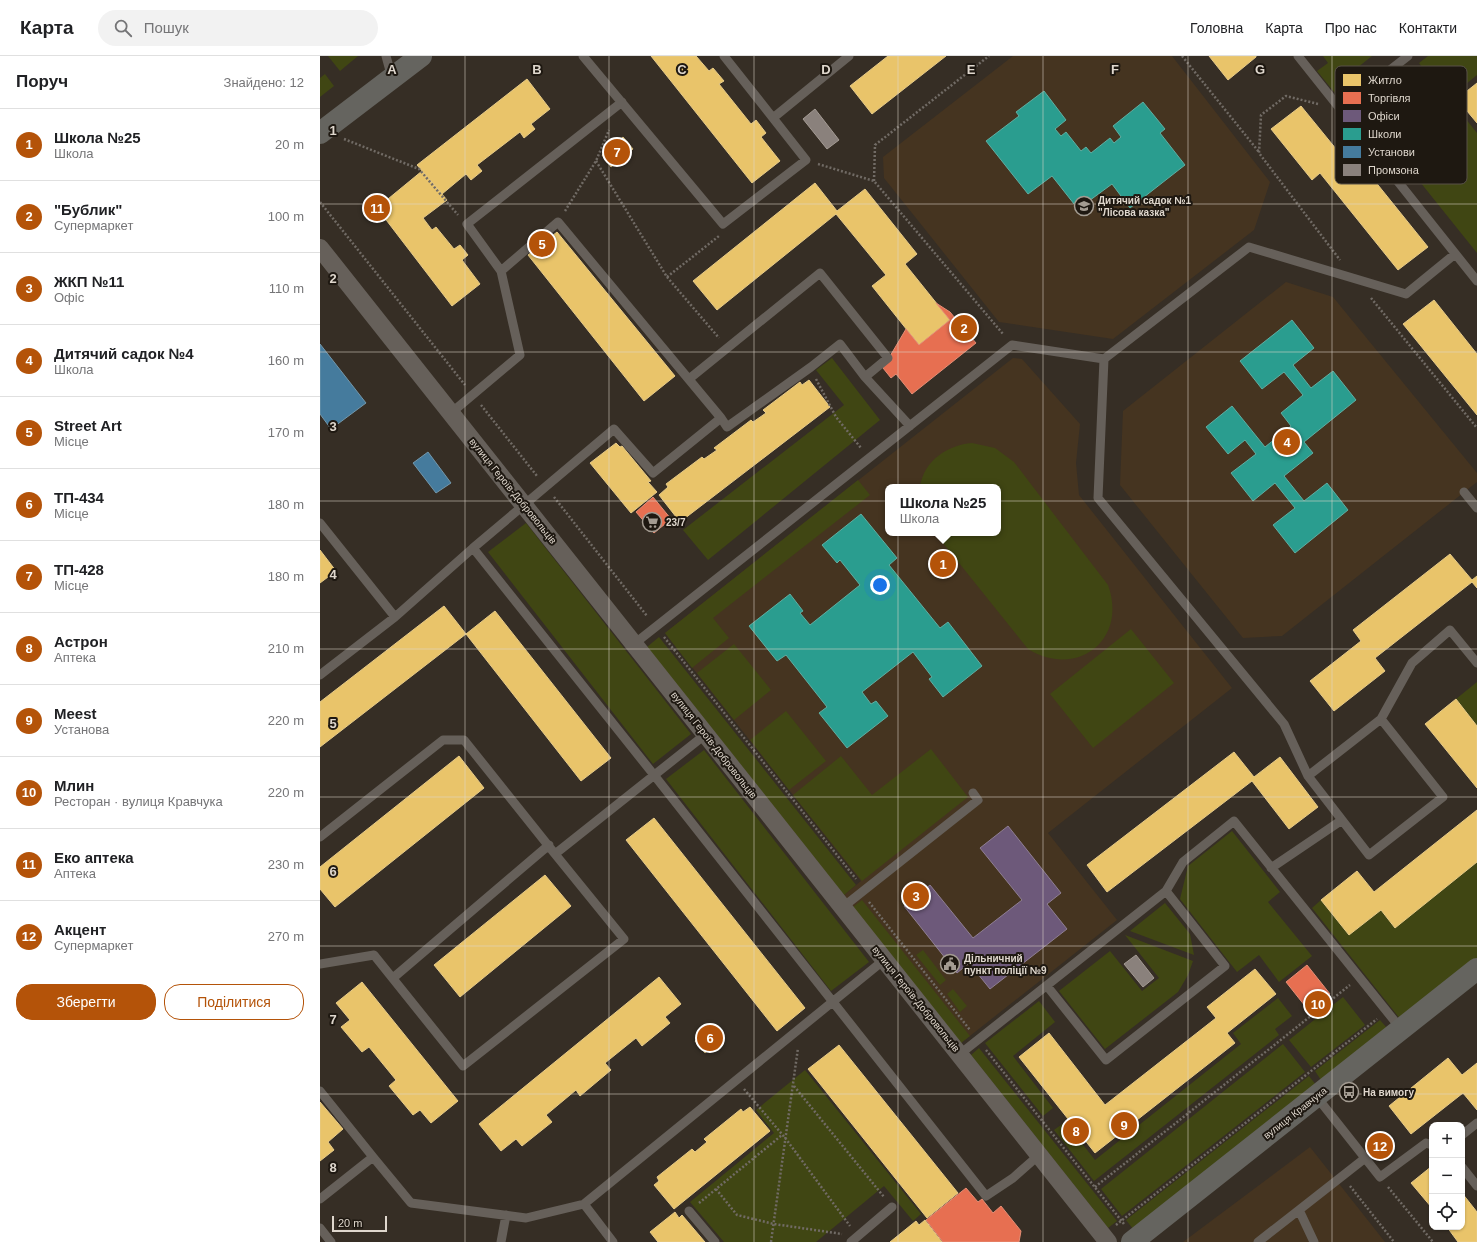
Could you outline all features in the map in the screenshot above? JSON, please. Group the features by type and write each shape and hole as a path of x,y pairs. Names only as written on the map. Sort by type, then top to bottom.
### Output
{"street":[{"path":"322,132 421,56"},
{"name":"вулиця Героїв-Добровольців","path":"320,248 1106,1239"},
{"name":"вулиця Кравчука","path":"1134,1240 1477,969"}],"lane":[{"path":"386,56 392,78"},
{"path":"583,56 723,224 806,160 724,56"},
{"path":"772,118 849,56"},
{"path":"1298,56 1335,103"},
{"path":"1395,66 1408,56"},
{"path":"451,413 520,355 501,271 467,224 622,102"},
{"path":"1400,184 1477,281"},
{"path":"501,271 558,222 727,426 811,368 840,344 865,377 910,426"},
{"path":"634,644 1012,345 1104,359 1249,247 1406,294 1456,254"},
{"path":"688,379 820,274 888,358 865,377"},
{"path":"1104,359 1098,498 1284,724 1308,776 1369,855 1443,797 1381,718"},
{"path":"320,675 395,617 472,548 614,429 653,473 721,418"},
{"path":"1464,492 1477,508"},
{"path":"320,522 395,617"},
{"path":"472,548 654,775 832,1003 986,1196 1013,1178 1039,1155"},
{"path":"1308,776 1381,718 1412,663 1450,630 1477,663"},
{"path":"555,854 706,734"},
{"path":"320,837 443,740 464,740 624,939 464,1066 374,955 320,964"},
{"path":"843,907 978,800 973,793"},
{"path":"1271,868 1342,820"},
{"path":"960,1054 1166,891 1183,862 1234,821 1401,1029"},
{"path":"393,978 549,845"},
{"path":"1046,986 1106,1060 1219,971 1225,966 1166,891"},
{"path":"320,1091 411,1203 526,1218 584,1204 884,960"},
{"path":"1316,1096 1364,1159 1380,1177 1426,1143 1429,1144"},
{"path":"1465,1133 1477,1123"},
{"path":"320,1199 373,1157"},
{"path":"1258,1242 1364,1159"},
{"path":"1465,1171 1477,1186"},
{"path":"584,1204 613,1242"},
{"path":"854,1239 892,1207"},
{"path":"1299,1210 1314,1242"},
{"path":"689,1211 715,1242"},
{"path":"502,1242 506,1216"},
{"path":"320,1228 331,1242"}],"path":[{"path":"874,181 875,145 988,56"},
{"path":"1182,56 1259,153 1354,278 1477,428"},
{"path":"1259,153 1261,115 1286,96 1335,108"},
{"path":"558,222 596,161 622,102"},
{"path":"322,132 419,169 467,224"},
{"path":"806,160 874,181 1012,345"},
{"path":"596,161 667,277 727,348"},
{"path":"320,202 656,627 970,1030"},
{"path":"811,368 836,417 870,458"},
{"path":"1094,1187 1359,978"},
{"path":"1106,1239 1121,1221 1386,1012"},
{"path":"771,1242 801,1028"},
{"path":"985,1049 1121,1221 1134,1240"},
{"path":"737,1080 786,1139 854,1239"},
{"path":"794,1086 892,1207"},
{"path":"689,1211 782,1135"},
{"path":"1342,1176 1394,1242"},
{"path":"1380,1177 1433,1242"},
{"path":"716,1189 737,1215 774,1224 854,1239"}],"shaded area":[{"name":"Дитячий садок №1 \"Лісова казка\"","path":"1013,56 1172,56 1270,182 1254,230 1113,339 999,322 884,178 883,157"},
{"path":"1286,282 1333,297 1477,473 1477,482 1282,636 1243,638 1120,485 1123,411"},
{"path":"1013,358 1022,359 1080,424 1076,463 1079,495 1232,688 1048,833 1117,920 961,1043 844,895 861,881 665,633"},
{"path":"1310,1147 1385,1242 1183,1242"}],"green space":[{"path":"328,56 358,56 340,71"},
{"path":"1323,56 1372,56 1360,66 1335,66 1335,93 1317,71 1328,63"},
{"path":"1428,56 1477,56 1477,75 1467,83 1467,66 1421,66 1419,63"},
{"path":"325,74 334,86 320,97 320,78"},
{"path":"1467,120 1477,133 1477,253 1422,184 1467,184"},
{"path":"832,358 880,420 708,560 683,530 844,405 816,370"},
{"path":"972,443 995,448 1014,462 1108,585 1112,605 1111,622 1104,637 1094,649 1080,656 1064,659 1046,657 1028,649 937,536 1001,536 1001,484 921,484 926,469 938,456 963,444"},
{"path":"858,480 870,495 713,618 729,638 692,668 665,633"},
{"path":"526,523 691,734 653,764 488,552"},
{"path":"1131,629 1174,683 1093,748 1050,694"},
{"path":"659,637 856,885 844,895 647,647"},
{"path":"734,644 771,690 734,720 697,673"},
{"path":"1477,682 1477,726 1456,699"},
{"path":"786,711 826,761 789,790 750,740"},
{"path":"931,749 968,797 862,881 793,795 841,756 872,795"},
{"path":"704,750 869,962 831,991 666,779"},
{"path":"1232,831 1280,892 1268,902 1312,956 1279,982 1259,955 1237,972 1180,899 1188,866"},
{"path":"1477,862 1477,959 1401,1020 1312,908 1321,900 1349,935 1381,910 1395,927"},
{"path":"862,900 970,1036 961,1043 853,907"},
{"path":"1165,903 1190,934 1194,955 1130,931"},
{"path":"1125,935 1193,961 1188,975 1178,992 1105,1049 1059,991 1110,951 1142,991 1159,978"},
{"path":"923,950 946,980 940,985 916,955"},
{"path":"953,989 967,1006 960,1012 947,994"},
{"path":"1343,997 1365,1025 1311,1067 1289,1040"},
{"path":"1278,998 1292,1016 1275,1029 1279,1035 1094,1181 1054,1130 1065,1122 1095,1160 1241,1044 1233,1033"},
{"path":"1039,1001 1055,1022 1013,1056 1053,1108 1043,1116 985,1043"},
{"path":"1380,1020 1387,1028 1321,1080 1315,1071"},
{"path":"1283,1044 1305,1072 1122,1216 1101,1189"},
{"path":"979,1048 1117,1221 1108,1228 971,1055"},
{"path":"805,1070 921,1214 913,1221 884,1186 816,1242 724,1242 690,1202 774,1133 756,1110"},
{"path":"1309,1076 1316,1085 1133,1229 1126,1220"}],"building: Житло":[{"path":"651,56 696,56 709,71 713,68 724,81 719,84 751,124 756,120 766,133 761,137 780,161 752,183"},
{"path":"888,56 946,56 872,114 850,86"},
{"path":"1209,56 1256,56 1256,57 1228,80"},
{"path":"527,79 550,109 531,124 535,129 524,138 520,132 477,165 482,171 471,180 466,174 442,194 417,165"},
{"path":"1477,83 1477,123 1467,111 1467,91"},
{"path":"1301,106 1335,148 1335,184 1377,184 1428,247 1398,270 1320,173 1312,180 1271,129"},
{"path":"623,137 633,149 611,167 602,155"},
{"path":"422,171 447,200 423,218 432,230 436,227 454,249 460,245 468,255 462,260 480,284 452,306 377,208"},
{"path":"815,183 837,211 865,189 917,254 905,264 950,320 919,345 872,286 886,275 836,214 717,310 693,281"},
{"path":"557,232 675,376 644,401 528,255"},
{"path":"1434,300 1477,354 1477,415 1403,324"},
{"path":"809,380 830,407 680,522 659,495 668,487 666,484 702,457 704,459 717,450 714,448 751,420 753,422 766,413 763,410 800,382 802,385"},
{"path":"616,443 620,447 622,446 651,481 648,482 657,492 631,513 590,463"},
{"path":"320,550 336,571 320,583"},
{"path":"1450,554 1472,580 1477,576 1477,588 1472,582 1375,658 1385,671 1334,711 1310,681 1361,641 1353,630"},
{"path":"444,606 466,634 320,747 320,702"},
{"path":"495,611 611,758 581,781 466,634"},
{"path":"1456,699 1477,726 1477,788 1425,724"},
{"path":"1234,752 1254,777 1280,757 1318,807 1289,829 1252,781 1107,892 1087,865"},
{"path":"459,756 484,788 335,907 320,889 320,867"},
{"path":"1477,810 1477,862 1395,928 1381,910 1349,935 1321,900 1357,871 1374,892"},
{"path":"654,818 805,1008 777,1031 626,840"},
{"path":"545,875 571,906 460,997 434,965"},
{"path":"1255,969 1276,994 1227,1033 1235,1043 1095,1153 1019,1057 1049,1033 1105,1105 1216,1018 1207,1007"},
{"path":"659,977 681,1004 665,1017 670,1023 642,1046 636,1038 605,1063 611,1070 580,1096 576,1090 546,1115 552,1122 522,1146 516,1139 501,1151 479,1124"},
{"path":"362,982 458,1101 431,1123 420,1110 413,1115 389,1086 396,1080 369,1047 362,1052 341,1027 350,1020 336,1003"},
{"path":"714,1024 724,1036 705,1053 695,1041"},
{"path":"839,1045 958,1193 927,1218 808,1069"},
{"path":"1448,1058 1462,1075 1477,1063 1477,1110 1463,1093 1411,1134 1389,1106"},
{"path":"320,1102 343,1129 328,1142 334,1150 320,1161"},
{"path":"750,1107 770,1131 674,1209 654,1185 659,1181 657,1177 692,1149 695,1152 707,1142 704,1139 741,1109 743,1112"},
{"path":"1429,1168 1429,1204 1411,1183"},
{"path":"1465,1197 1477,1212 1477,1242 1458,1242 1449,1230 1465,1230"},
{"path":"675,1212 679,1218 682,1215 705,1242 658,1242 650,1232"},
{"path":"925,1220 942,1242 890,1242 916,1221 919,1225"}],"building: Торгівля":[{"path":"936,303 950,312 976,343 912,394 896,374 891,378 883,368 906,329 919,345 950,320"},
{"path":"653,497 671,519 654,533 636,512"},
{"path":"1307,965 1330,994 1309,1011 1286,982"},
{"path":"1380,1139 1387,1148 1381,1153 1374,1145"},
{"path":"966,1188 978,1202 982,1199 993,1213 1001,1206 1021,1231 1019,1242 943,1242 926,1220"}],"building: Офіси":[{"path":"1008,826 1061,893 1047,904 1067,929 990,989 969,963 957,973 904,906 930,885 973,938 1022,900 980,848"}],"building: Школи":[{"path":"1044,91 1066,120 1055,129 1061,136 1066,132 1081,151 1086,147 1091,153 1110,138 1114,143 1121,137 1113,126 1143,102 1165,129 1160,133 1185,165 1130,208 1112,184 1078,209 1052,176 1028,194 986,141 1019,116 1016,112"},
{"path":"1292,320 1314,348 1293,365 1311,388 1333,371 1356,400 1304,442 1313,453 1284,476 1304,501 1327,483 1348,510 1295,553 1273,525 1295,508 1275,483 1253,501 1231,473 1256,454 1245,440 1228,454 1206,427 1232,406 1265,447 1291,426 1281,413 1303,395 1284,372 1262,389 1240,361"},
{"path":"861,514 897,558 889,565 940,628 948,622 982,666 943,697 929,679 932,677 913,652 862,692 871,704 876,701 888,716 847,748 819,713 827,707 786,655 777,661 749,626 790,594 803,611 800,613 810,625 860,585 840,560 837,563 822,545"}],"building: Установи":[{"path":"320,344 366,403 331,429 320,414"},
{"path":"428,452 451,483 436,493 413,463"}],"building: Промзона":[{"path":"815,109 839,140 827,149 803,119"},
{"path":"1136,955 1154,978 1143,987 1124,964"}],"place":[{"name":"ТП-428","path":"617,152"},
{"name":"Дитячий садок №1 \"Лісова казка\"","path":"1084,206"},
{"name":"Еко аптека","path":"377,208"},
{"name":"Street Art","path":"542,244"},
{"name":"\"Бублик\"","path":"964,328"},
{"name":"Дитячий садок №4","path":"1287,442"},
{"name":"23/7","path":"652,522"},
{"name":"Школа №25","path":"943,564"},
{"name":"ЖКП №11","path":"916,896"},
{"name":"Дільничний пункт поліції №9","path":"950,964"},
{"name":"Млин","path":"1318,1004"},
{"name":"ТП-434","path":"710,1038"},
{"name":"На вимогу","path":"1349,1092"},
{"name":"Meest","path":"1124,1125"},
{"name":"Астрон","path":"1076,1131"},
{"name":"Акцент","path":"1380,1146"}]}
